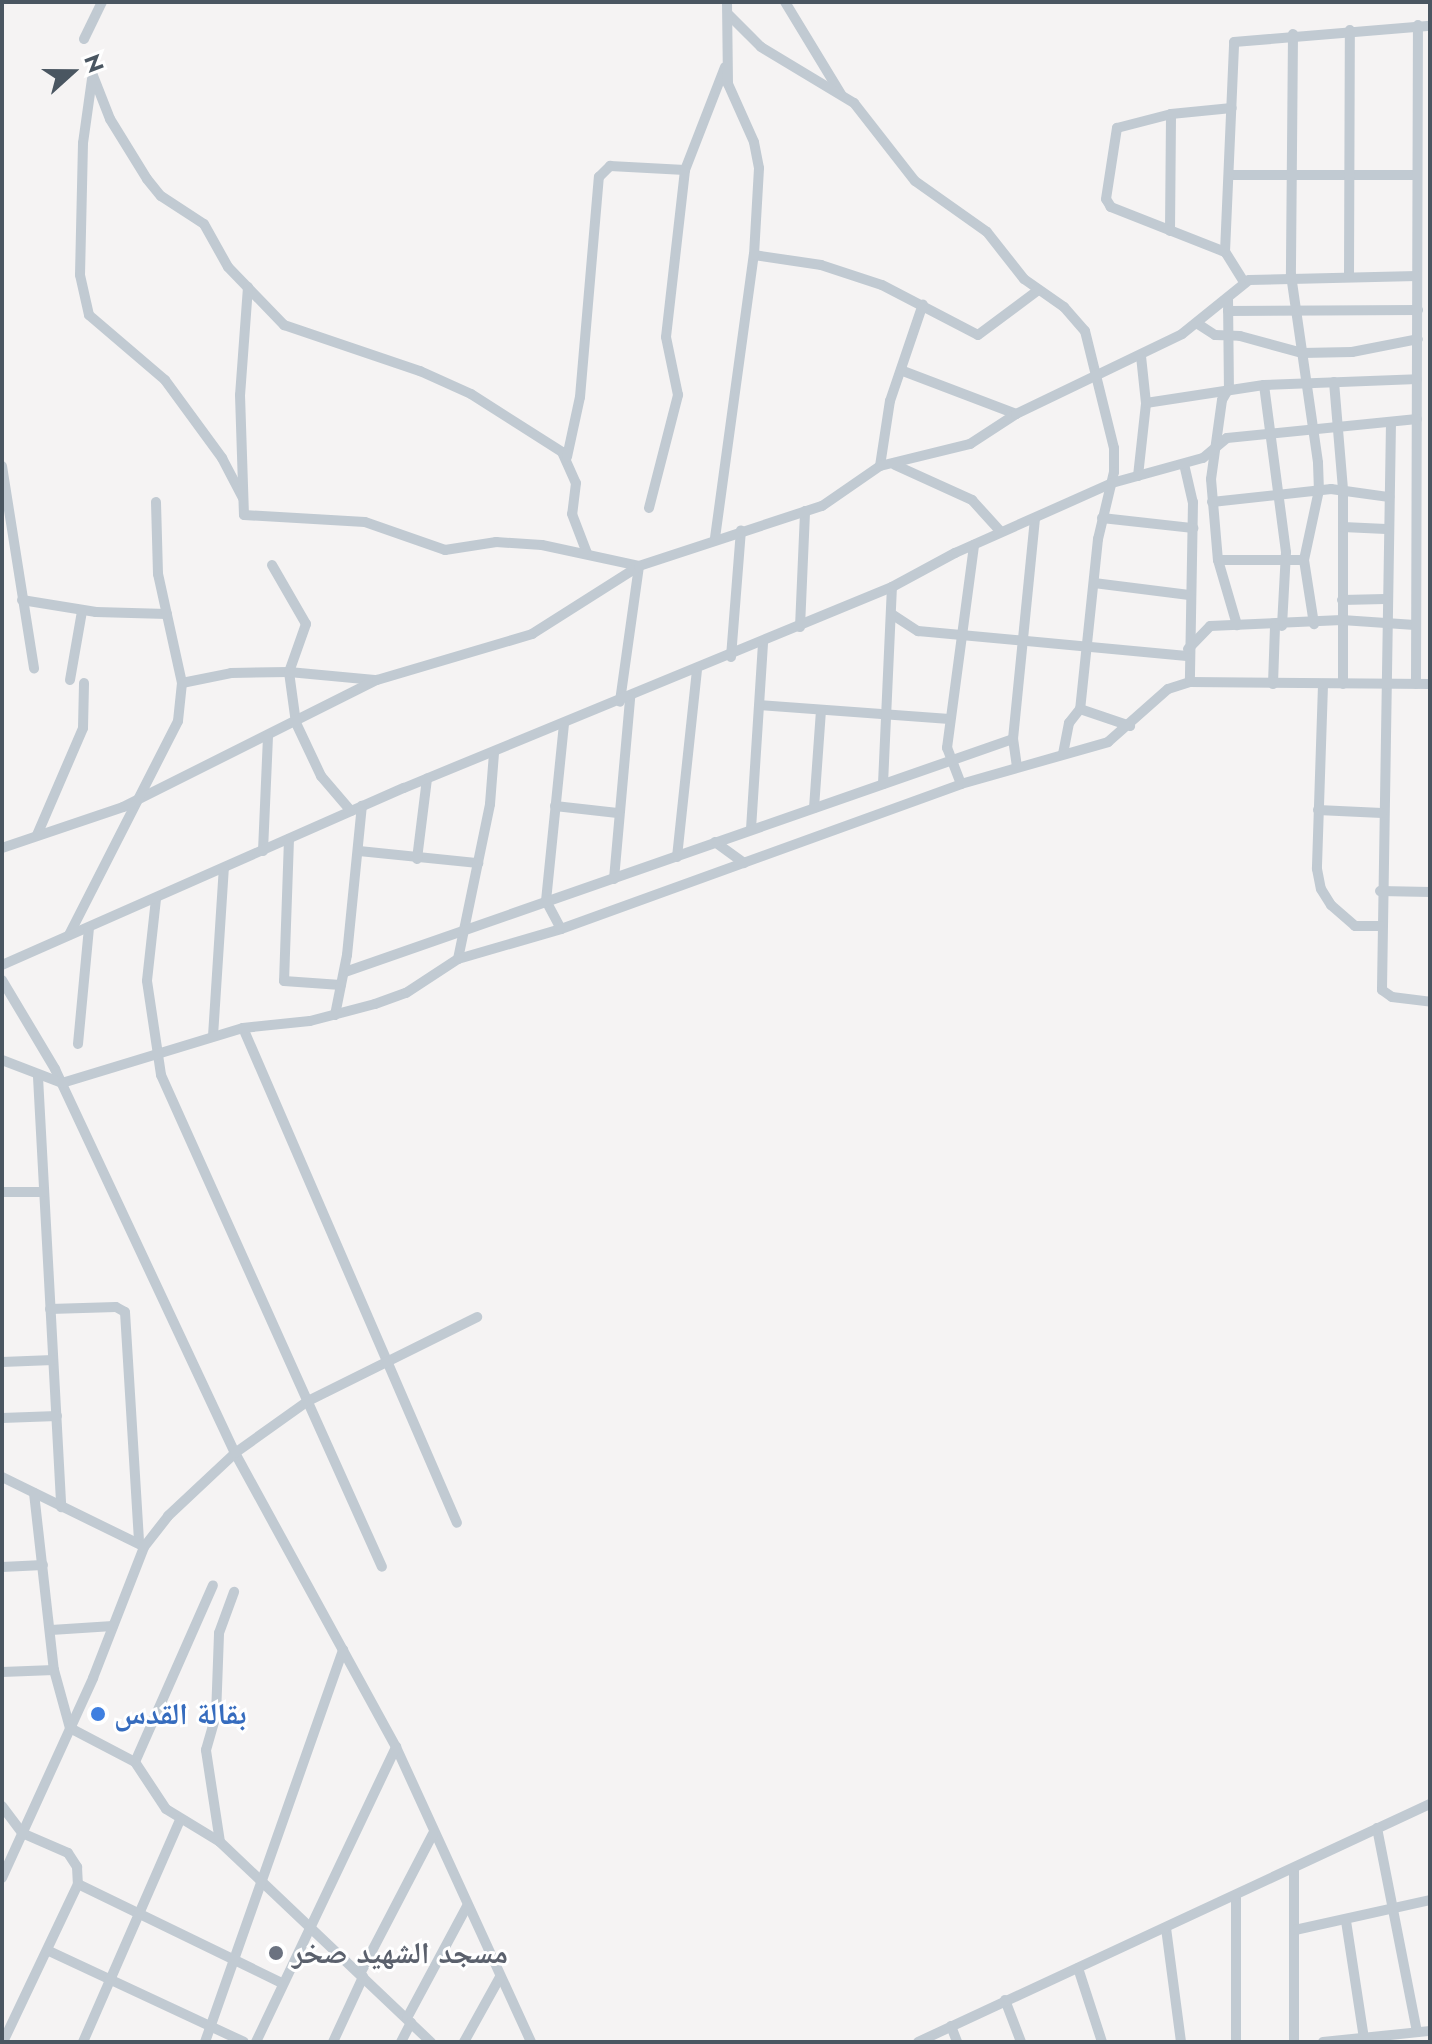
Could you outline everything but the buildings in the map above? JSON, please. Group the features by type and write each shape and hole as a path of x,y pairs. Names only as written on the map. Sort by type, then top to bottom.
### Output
{"street":[{"path":"84,39 102,2"},
{"path":"715,538 754,255 759,168 754,142 734,107 726,65 727,2"},
{"path":"785,2 842,96"},
{"path":"729,15 761,47 842,96 864,114 904,170 932,196 987,232 1037,291 1077,318 1093,358 1094,379 1114,448 1112,483 1102,518 1080,709 1069,723 1063,753"},
{"path":"1225,252 1231,175 1234,42 1293,34 1424,25 1416,175 1416,684"},
{"path":"1349,276 1350,30"},
{"path":"1293,34 1289,175 1291,275 1319,490 1304,560 1314,624"},
{"path":"649,508 678,395 666,337 685,170 726,65"},
{"path":"243,498 222,458 165,380 89,315 80,275 83,143 92,73 110,119 147,179 161,196 204,224 219,255 292,330 420,371 471,394 567,457"},
{"path":"1232,108 1171,114 1115,130 1106,199 1111,207 1225,252 1244,282"},
{"path":"1170,231 1171,114"},
{"path":"587,553 574,529 576,483 567,457 580,397 599,177 610,166 685,170"},
{"path":"1231,175 1416,175"},
{"path":"754,255 821,265 923,304 978,335 1037,291"},
{"path":"2,848 135,799 268,737 377,680 532,634 639,566 715,538 805,511 835,498 854,480 880,466 956,450 1016,414 1141,356 1198,324 1244,282 1291,275 1417,276"},
{"path":"248,287 240,395 244,515 365,522 445,550 496,542 587,553 639,566"},
{"path":"1228,298 1229,388 1216,445 1212,502 1218,560 1237,625"},
{"path":"880,466 886,417 923,304"},
{"path":"1228,311 1297,308 1418,310"},
{"path":"1198,324 1209,333 1302,353 1352,352 1418,339"},
{"path":"1138,476 1146,403 1141,356"},
{"path":"903,371 1016,414"},
{"path":"1146,403 1229,388 1417,379"},
{"path":"1334,382 1340,425 1343,490 1343,684"},
{"path":"1264,385 1287,558 1273,684"},
{"path":"2,965 362,806 731,657 892,587 1001,532 1035,520 1112,483 1184,464 1216,445 1268,431 1417,419"},
{"path":"1391,422 1386,529 1391,577 1385,599 1391,624 1386,684 1380,891 1382,990 1392,997 1430,1002"},
{"path":"1184,464 1193,528 1189,595 1190,682"},
{"path":"895,465 972,500 1001,532"},
{"path":"2,466 34,668"},
{"path":"1212,502 1319,490 1389,497"},
{"path":"68,937 106,870 135,799 174,738 182,683 156,549 156,502"},
{"path":"800,627 805,511"},
{"path":"1102,518 1193,528"},
{"path":"1017,767 1013,739 1035,520"},
{"path":"1343,527 1386,529"},
{"path":"731,657 741,530"},
{"path":"961,784 949,759 949,719 974,545"},
{"path":"1218,560 1304,560"},
{"path":"272,565 306,624 289,672 296,723 321,776 351,811"},
{"path":"614,879 625,700 639,566"},
{"path":"1094,583 1189,595"},
{"path":"883,784 892,587"},
{"path":"1342,600 1385,599"},
{"path":"22,600 82,611 167,614"},
{"path":"70,680 82,611"},
{"path":"893,615 918,631 1188,653"},
{"path":"1188,653 1210,626 1278,627 1342,620 1415,625"},
{"path":"751,829 763,643"},
{"path":"677,857 697,671"},
{"path":"182,683 231,673 289,672 377,680"},
{"path":"2,1060 38,1077 62,1083 243,1028 335,1015 406,993 458,959 561,929 961,784 1108,742 1130,726 1168,689 1190,682 1430,684"},
{"path":"37,835 83,728 84,683"},
{"path":"1323,685 1318,810 1321,889 1331,905 1355,926 1380,926"},
{"path":"760,705 949,719"},
{"path":"1080,709 1130,726"},
{"path":"814,808 821,710"},
{"path":"561,929 546,901 564,724"},
{"path":"263,851 268,737"},
{"path":"345,972 1013,739"},
{"path":"458,959 478,863 494,753"},
{"path":"417,859 427,779"},
{"path":"335,1015 345,972 362,806"},
{"path":"555,806 618,813"},
{"path":"1318,810 1382,813"},
{"path":"289,839 284,981 341,985"},
{"path":"715,842 744,863"},
{"path":"359,851 478,863"},
{"path":"213,1036 224,868"},
{"path":"1380,891 1430,892"},
{"path":"156,899 147,981 161,1075 382,1567"},
{"path":"78,1044 89,928"},
{"path":"2,980 62,1083 235,1453 396,1747 433,1834 531,2042"},
{"path":"243,1028 385,1363 457,1523"},
{"path":"38,1077 61,1507"},
{"path":"2,1192 44,1192"},
{"path":"50,1309 116,1307 125,1312 142,1546"},
{"path":"2,1878 70,1728 113,1626 142,1546 168,1516 235,1453 308,1401 477,1317"},
{"path":"2,1362 53,1360"},
{"path":"2,1418 57,1416"},
{"path":"2,1477 142,1546"},
{"path":"34,1493 54,1670 70,1728 135,1762 154,1794 180,1820 220,1842 431,2042"},
{"path":"2,1567 43,1565"},
{"path":"135,1762 213,1585"},
{"path":"220,1842 206,1750 216,1716 219,1633 234,1592"},
{"path":"51,1630 113,1626"},
{"path":"205,2042 343,1650"},
{"path":"2,1672 54,1670"},
{"path":"256,2042 307,1926 396,1747"},
{"path":"918,2042 1236,1898 1430,1804"},
{"path":"2,1806 22,1833 68,1853 77,1867 78,1884 49,1951 3,2042"},
{"path":"83,2042 180,1820"},
{"path":"1377,1828 1417,2032"},
{"path":"333,2042 362,1976 433,1834"},
{"path":"1294,1870 1294,2042"},
{"path":"78,1884 282,1983"},
{"path":"1236,1898 1236,2042"},
{"path":"1295,1930 1430,1900"},
{"path":"401,2042 409,2020 467,1906"},
{"path":"1346,1921 1369,2040"},
{"path":"1166,1928 1181,2042"},
{"path":"49,1951 244,2042"},
{"path":"1078,1968 1102,2042"},
{"path":"464,2042 500,1977"},
{"path":"1005,2000 1021,2042"},
{"path":"951,2026 957,2042"},
{"path":"1324,2042 1369,2040 1430,2031"}],"place":[{"name":"بقالة القدس","path":"98,1714"},
{"name":"مسجد الشهيد صخر","path":"276,1953"}]}
